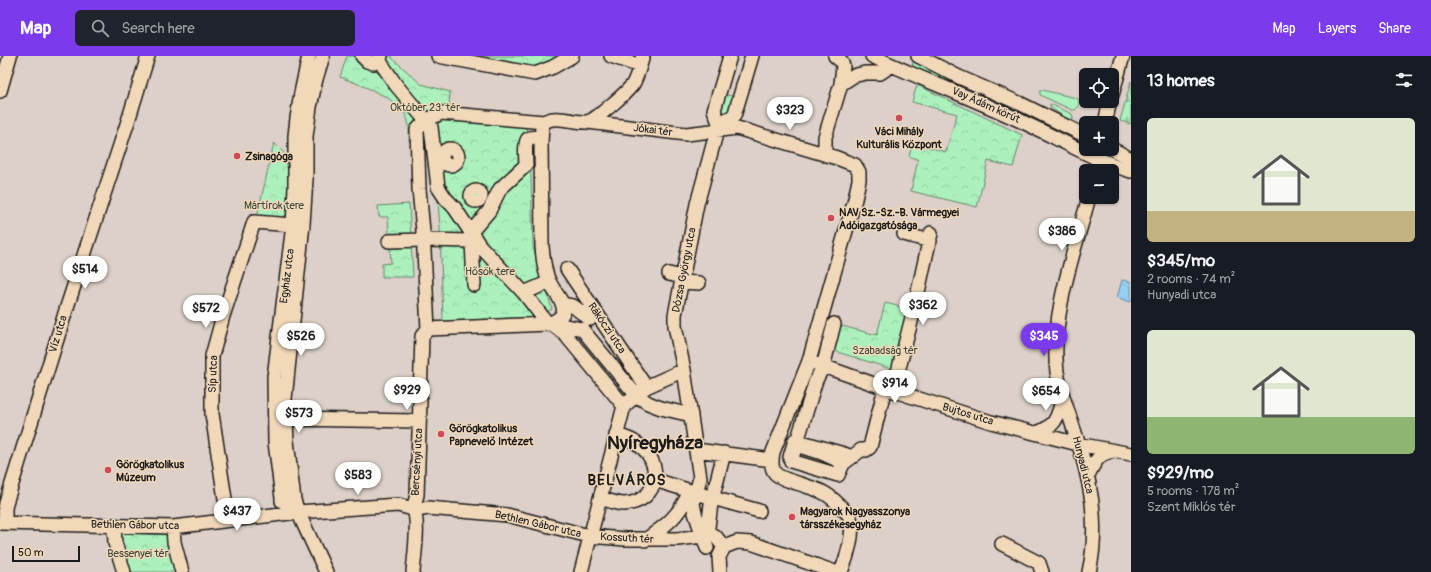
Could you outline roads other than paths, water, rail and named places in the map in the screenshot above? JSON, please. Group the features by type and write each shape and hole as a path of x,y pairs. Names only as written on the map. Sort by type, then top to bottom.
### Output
{"street":[{"path":"0,91 10,56"},
{"name":"Víz utca","path":"3,523 6,503 67,307 148,56"},
{"name":"Egyház utca","path":"298,512 282,501 275,442 274,377 293,225 296,124 309,56"},
{"name":"Egyház utca","path":"324,56 316,80 306,136 306,179 303,224 289,346 285,419 294,500 298,512 326,572"},
{"path":"362,56 364,59 373,63 380,58 396,85 411,102 421,126 416,189 423,240 428,329 551,325 582,329 636,395 655,405 691,415"},
{"path":"438,56 535,74 553,67 572,56"},
{"path":"588,122 602,113 629,90 634,83 642,61 611,56"},
{"path":"730,56 714,110 718,127 734,116 752,56"},
{"path":"823,56 838,59 843,66 841,84 825,138 831,156 854,165 860,172 828,294 808,360 773,452 772,467 776,474 788,480 816,489 832,497 848,515 852,526 850,544 841,572"},
{"name":"Vay Ádám körút","path":"872,56 997,110 1097,160 1131,171"},
{"name":"Vay Ádám körút","path":"918,56 959,77 1019,103 1079,133"},
{"path":"1119,70 1123,56"},
{"path":"841,84 852,76 865,73 880,73 892,65"},
{"path":"613,104 612,112 615,120 622,126"},
{"path":"421,126 441,113 544,122 542,127 543,259 549,282 563,304 562,314 556,322 551,325"},
{"name":"Jókai tér","path":"544,122 555,119 686,134 718,127 736,128 831,156"},
{"path":"421,126 431,127 439,158 438,187 454,208 474,240 524,293 551,325 564,333 624,406 646,386 684,370"},
{"name":"Dózsa György utca","path":"695,446 684,370 675,326 675,315 698,204 718,127"},
{"path":"474,284 474,240 500,189 526,165 527,139 542,138"},
{"path":"1119,153 1131,159"},
{"path":"454,208 476,199 489,211"},
{"name":"Hunyadi utca","path":"1087,204 1068,275 1060,314 1056,358 1057,371 1063,398 1088,475 1094,516 1092,558 1089,572"},
{"name":"Síp utca","path":"225,499 212,414 212,356 223,316 254,222 293,225"},
{"path":"844,463 861,450 866,450 870,447 914,310 930,237 904,234"},
{"path":"389,241 474,240"},
{"name":"Rákóczi utca","path":"567,269 646,386"},
{"path":"669,274 699,283"},
{"path":"524,293 549,282"},
{"path":"563,304 573,306 590,319"},
{"path":"797,443 816,380 824,367 834,324"},
{"name":"Bercsényi utca","path":"413,572 414,512 417,495 422,336 428,329"},
{"name":"Bujtos utca","path":"808,360 824,367 991,422 1078,444 1131,454"},
{"path":"1037,433 1048,429 1055,421 1063,398"},
{"name":"Kossuth tér","path":"624,406 589,536 645,540 706,540"},
{"path":"285,419 419,421"},
{"path":"600,498 625,504 640,500 650,492 654,480 654,464 648,454 636,443 616,434"},
{"path":"795,440 797,443 847,455 838,475 816,467 791,461 790,457 795,440"},
{"path":"797,443 844,463"},
{"path":"645,540 666,526 693,492 700,478 695,446 724,453 772,460"},
{"path":"1088,475 1100,456 1106,452 1117,451"},
{"path":"706,540 713,498 724,453"},
{"path":"816,467 822,453"},
{"path":"654,480 759,511"},
{"path":"693,492 695,513 706,540"},
{"path":"414,512 427,513 428,508 428,501 417,495"},
{"name":"Bethlen Gábor utca","path":"3,523 173,527 298,512 398,505 414,512"},
{"name":"Bethlen Gábor utca","path":"428,508 507,515 589,536"},
{"path":"114,525 115,543 124,572"},
{"path":"173,527 174,542 182,572"},
{"path":"706,540 712,534 724,548"},
{"path":"581,572 589,536"},
{"path":"720,572 719,557 724,548 737,542 751,543 835,572"},
{"path":"1002,544 1039,563 1042,572"}],"water":[{"path":"1122,280 1131,282 1131,302 1117,298"}],"place":[{"name":"Váci Mihály Kulturális Központ","path":"899,118"},
{"name":"Zsinagóga","path":"237,156"},
{"name":"NAV Sz.-Sz.-B. Vármegyei Adóigazgatósága","path":"831,218"},
{"name":"Görögkatolikus Papnevelő Intézet","path":"441,434"},
{"name":"Görögkatolikus Múzeum","path":"108,470"},
{"name":"Magyarok Nagyasszonya társszékesegyház","path":"792,517"}],"district":[{"name":"Nyíregyháza","path":"655,443"},
{"name":"BELVÁROS","path":"627,480"}],"park label":[{"name":"Október 23. tér","path":"425,107"},
{"name":"Mártírok tere","path":"274,205"},
{"name":"Hősök tere","path":"490,271"},
{"name":"Szabadság tér","path":"885,350"},
{"name":"Bessenyei tér","path":"138,553"}]}
